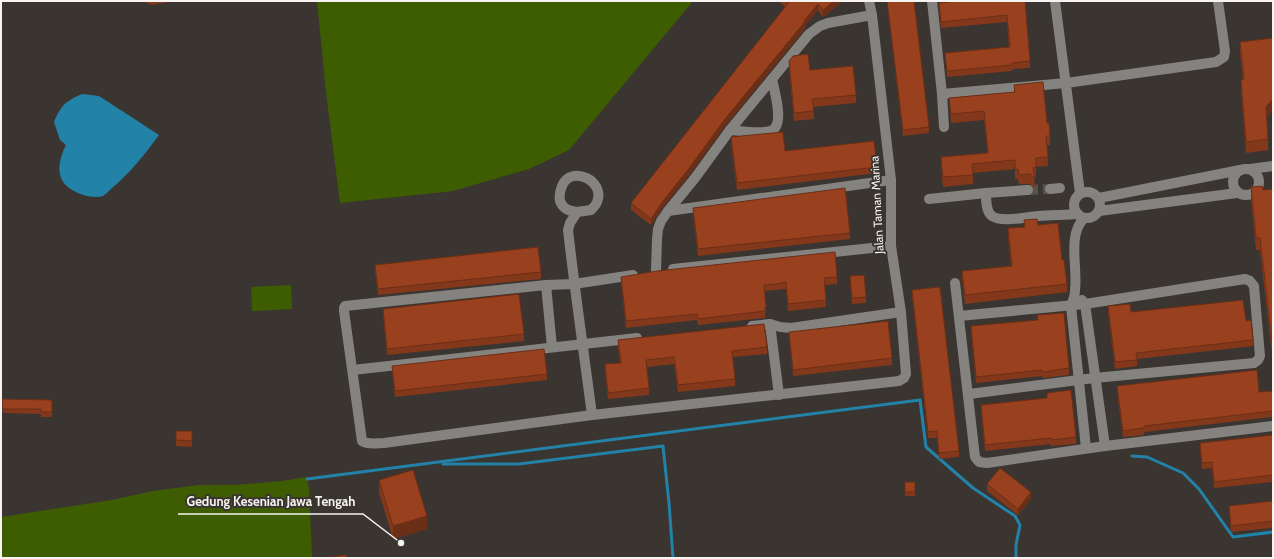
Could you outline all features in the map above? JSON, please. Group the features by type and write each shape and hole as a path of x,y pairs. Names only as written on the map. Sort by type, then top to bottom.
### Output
{"street":[{"name":"Jalan Taman Marina","path":"779,395 898,381 904,378 906,374 901,312 891,246 891,180 872,15 869,1"},
{"path":"932,1 944,127"},
{"path":"1055,1 1080,193"},
{"path":"942,94 1066,84 1216,62 1224,57 1225,51 1218,1"},
{"path":"648,272 661,221 730,130 810,34 820,26 872,15"},
{"path":"730,130 762,132 772,131 777,126 779,121 778,111 772,79"},
{"path":"1099,198 1273,166"},
{"path":"1257,191 1259,181 1255,172 1245,170 1235,174 1232,184 1234,189 1242,196 1248,196 1257,191 1268,190"},
{"path":"668,211 891,180"},
{"path":"1050,189 1060,188"},
{"path":"929,199 1028,190"},
{"path":"1081,216 1074,209 1074,203 1080,193 1086,191 1094,193 1099,198 1101,205 1099,212"},
{"path":"986,193 988,212 991,216 996,218 1081,216 1090,218 1099,212 1238,193"},
{"path":"577,212 570,223 568,230 592,415"},
{"path":"1081,216 1075,238 1075,290 1071,306 1086,448"},
{"path":"770,324 779,395 592,415 384,443 365,443 361,438 344,308 348,305 546,285 574,284 648,272 891,246"},
{"path":"959,316 1071,306 1245,279 1250,281 1254,286 1260,356 1256,362 1094,378 969,394"},
{"path":"955,283 969,394 975,457 979,462 987,463 1086,448 1273,426"},
{"path":"546,285 552,347"},
{"path":"1075,290 1085,304 1094,378 1105,446"},
{"path":"739,327 770,324 791,328 901,312"},
{"path":"353,370 646,337"}],"green space":[{"path":"317,1 693,1 569,150 529,169 453,191 340,203 326,92"},
{"path":"291,285 292,309 252,311 251,287"},
{"path":"306,477 309,488 312,558 1,558 1,517 112,500 153,491 199,485 235,485 282,481"}],"water":[{"path":"82,94 99,96 159,135 131,170 103,196 98,197 92,197 79,193 68,187 61,178 59,170 60,161 66,145 60,140 54,122 59,111 65,104"}],"building":[{"path":"787,1 834,1 823,10 818,4 725,119 651,219 631,203 789,2"},
{"path":"887,1 914,1 929,127 903,130"},
{"path":"959,1 1025,1 1030,61 1012,63 1012,65 947,71 945,53 1010,47 1007,15 941,22 939,3"},
{"path":"1273,38 1273,99 1266,107 1268,139 1246,142 1241,80 1244,79 1240,42"},
{"path":"808,54 810,70 853,66 856,95 812,99 814,111 794,113 789,61 793,56"},
{"path":"1043,82 1047,123 1049,123 1050,136 1046,136 1048,157 1036,158 1036,167 1033,168 1035,179 1030,174 1019,175 1018,169 1015,169 1015,160 972,164 973,175 943,177 941,157 988,153 984,111 951,114 949,98 1015,92 1014,85"},
{"path":"783,132 785,151 874,141 877,167 737,183 731,137"},
{"path":"1262,186 1263,190 1273,189 1273,349 1260,238 1256,238 1251,187"},
{"path":"845,188 850,233 698,249 693,208"},
{"path":"1037,219 1038,225 1058,223 1062,260 1064,260 1067,284 965,295 962,271 1012,266 1008,228 1025,227 1024,220"},
{"path":"538,247 541,272 378,289 375,265"},
{"path":"835,252 837,277 824,278 826,300 788,304 786,282 764,285 765,311 698,319 697,314 626,321 621,277 657,271"},
{"path":"864,275 866,297 852,298 850,276"},
{"path":"940,287 959,451 939,453 937,431 928,432 912,290"},
{"path":"519,294 524,334 387,349 383,309"},
{"path":"1243,300 1246,321 1251,320 1253,340 1136,353 1137,360 1115,362 1108,306 1130,304 1131,312"},
{"path":"1064,313 1069,368 1043,372 1042,370 976,377 971,326 1038,320 1037,315"},
{"path":"888,321 892,358 793,370 789,332"},
{"path":"764,324 767,347 732,351 735,379 678,385 674,357 646,360 649,388 608,393 605,364 621,363 618,340"},
{"path":"544,349 547,374 395,391 392,366"},
{"path":"1257,370 1259,392 1273,391 1273,411 1144,426 1144,428 1123,431 1117,386"},
{"path":"1071,390 1076,437 985,445 981,405 1047,398 1047,393"},
{"path":"2,399 52,400 52,412 41,412 41,409 3,409"},
{"path":"176,431 192,431 192,441 176,440"},
{"path":"1273,435 1273,475 1214,482 1212,462 1202,463 1200,443"},
{"path":"1000,468 1031,492 1018,509 987,484"},
{"path":"413,470 427,516 393,526 379,480"},
{"path":"905,482 915,482 915,492 905,492"},
{"path":"1273,501 1273,521 1231,526 1229,506"},
{"path":"346,555 346,558 322,558"}],"waterway":[{"path":"307,479 920,400 926,447 973,488 1015,516 1020,525 1016,545 1016,558"},
{"path":"443,464 519,464 663,446 673,558"},
{"path":"1132,456 1147,457 1183,473 1199,489 1233,537 1273,532"}],"tunnel":[{"path":"1028,190 1050,189"}],"place":[{"name":"Gedung Kesenian Jawa Tengah","path":"401,543"}]}
